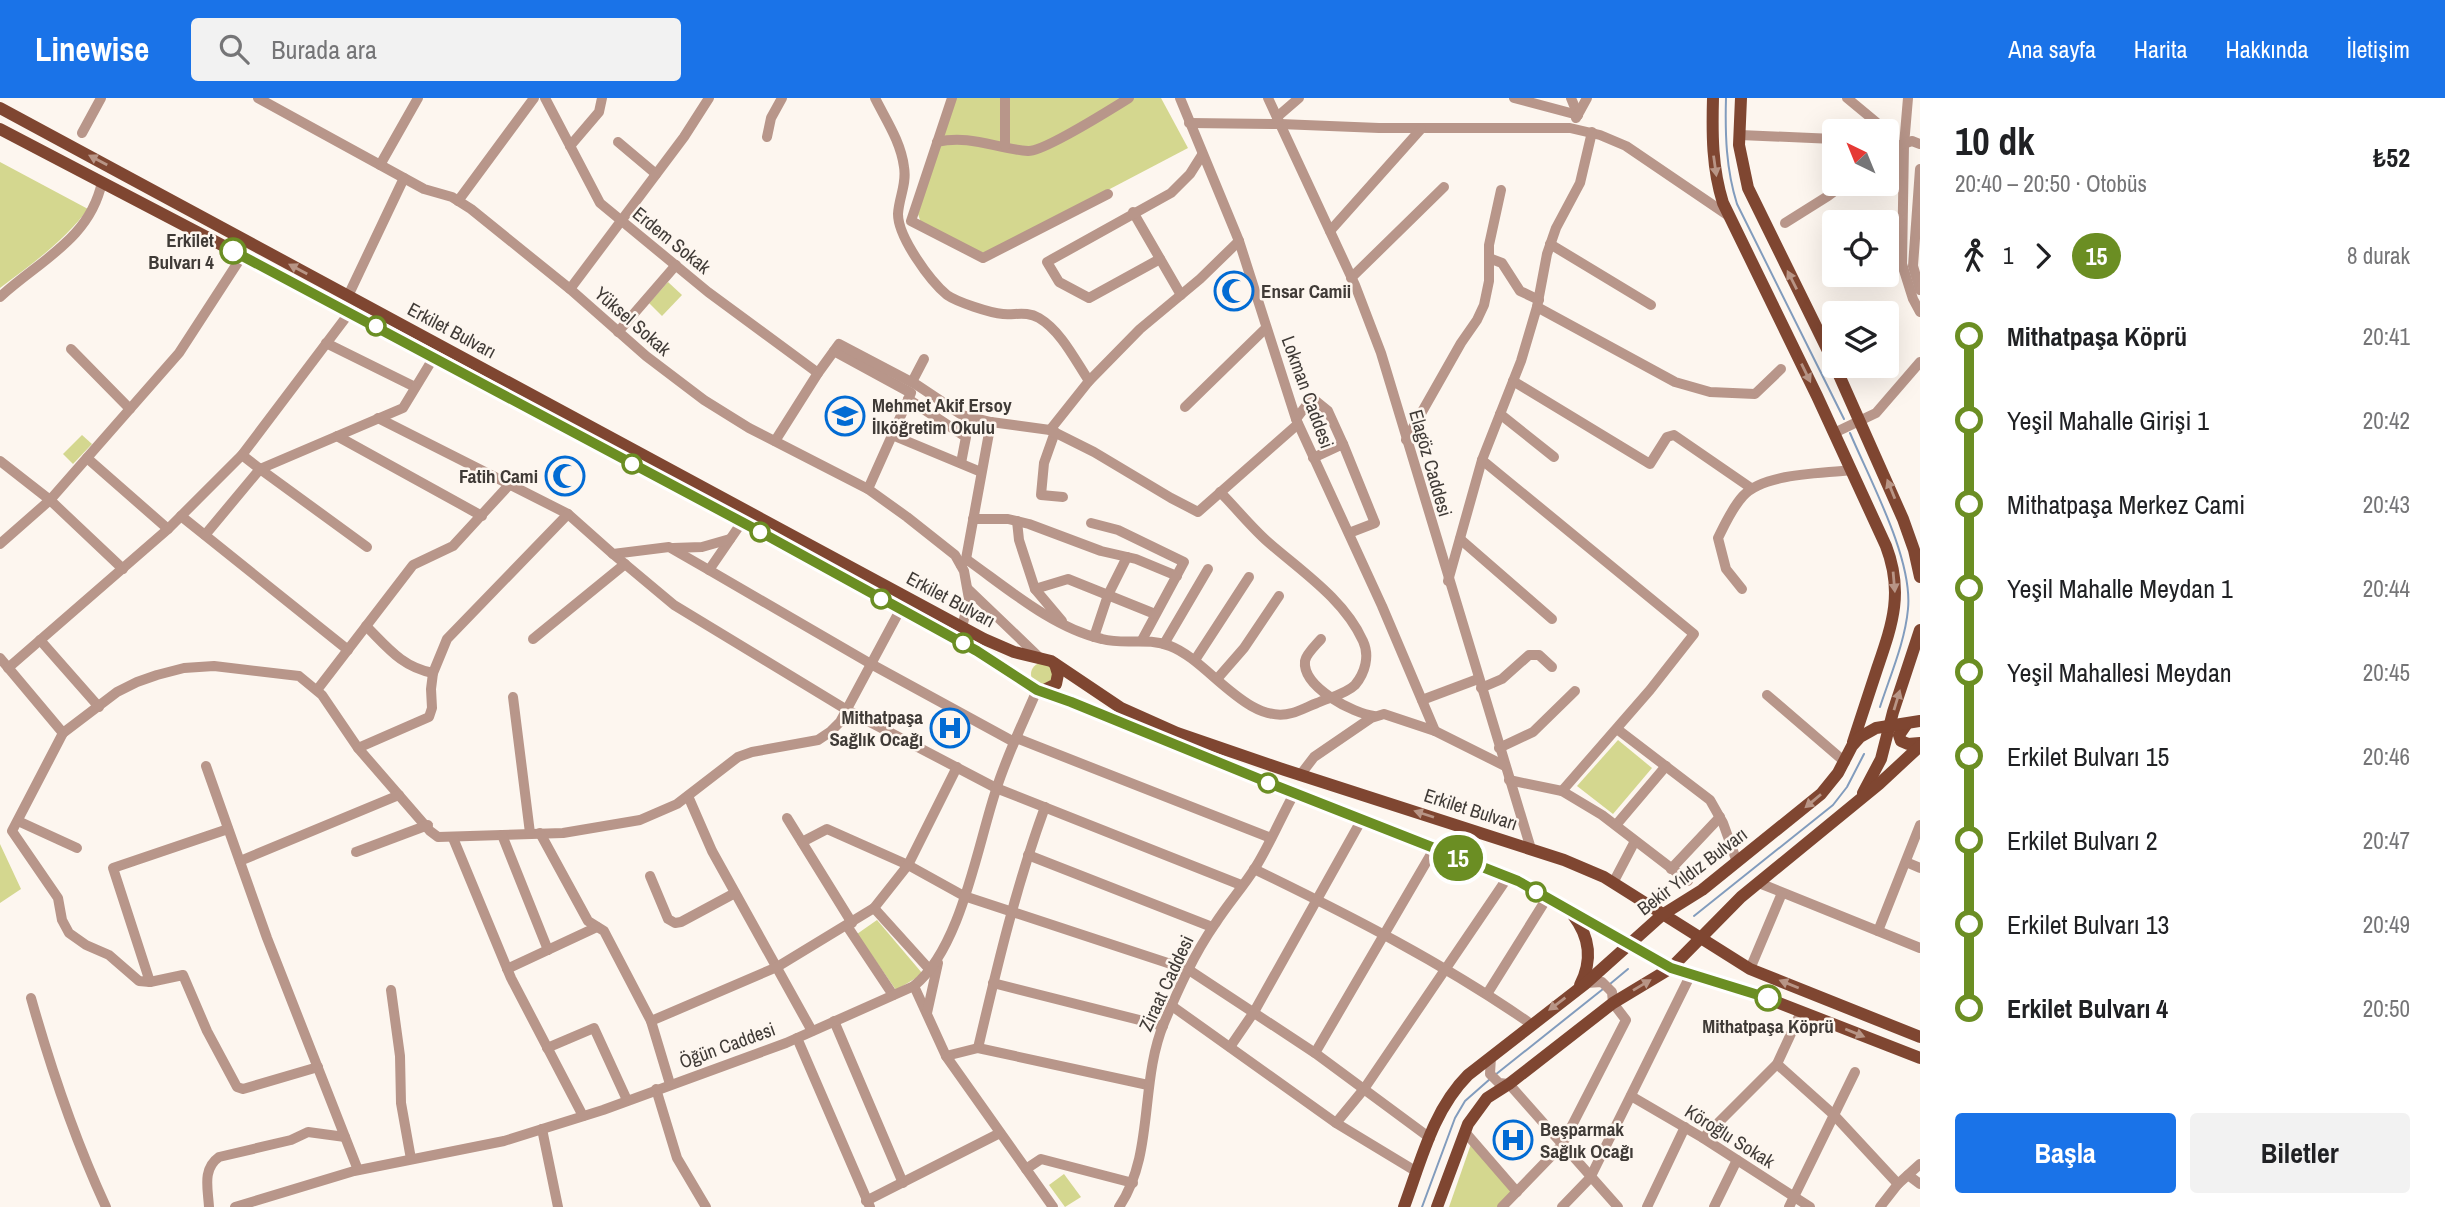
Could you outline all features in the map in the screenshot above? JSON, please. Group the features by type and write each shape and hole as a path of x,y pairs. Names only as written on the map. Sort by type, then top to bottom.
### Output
{"main road":[{"name":"Bekir Yıldız Bulvarı","path":"1404,1207 1439,1114 1454,1090 1468,1075 1582,986 1662,915 1737,862 1821,794 1845,762 1852,746 1894,621 1896,591 1890,555 1729,216 1715,171 1713,98"},
{"path":"1741,98 1742,165 1752,202 1822,339"},
{"name":"Erkilet Bulvarı","path":"0,108 961,627 1014,652 1046,659 1121,708 1177,733 1564,860 1614,883 1750,969 1920,1037"},
{"name":"Erkilet Bulvarı","path":"0,129 350,312 741,522 977,651 1036,688 1508,877 1671,968 1756,994 1920,1058"},
{"path":"1841,378 1909,534 1920,577"},
{"path":"1851,807 1876,770 1920,630"},
{"path":"1040,659 1031,663 1028,668 1027,678 1036,688 1052,687 1058,679 1055,664"},
{"path":"1071,702 1068,693 1071,686 1084,684"},
{"path":"1852,746 1870,730 1920,721"},
{"path":"1906,725 1899,735 1901,741 1920,744"},
{"path":"1437,1207 1465,1132 1487,1098 1613,997 1671,968 1699,937 1759,883 1851,807 1920,744"},
{"path":"1639,900 1682,903"},
{"path":"1568,909 1582,928 1588,947 1582,986"}],"street":[{"path":"82,133 101,98"},
{"name":"Yüksel Sokak","path":"258,98 424,189 458,201 570,289 682,385 726,415 868,489 964,562 968,594 1040,659"},
{"path":"380,165 418,98"},
{"path":"458,201 534,98"},
{"name":"Erdem Sokak","path":"545,98 600,203 676,265 818,373"},
{"path":"570,146 598,112 602,98"},
{"path":"570,289 709,98"},
{"path":"767,137 771,118 782,98"},
{"path":"875,98 898,143 904,166 904,188 898,214 900,226 904,237 928,272 949,297 996,313 1025,313 1044,321 1056,333 1089,381"},
{"path":"952,98 911,221 983,258 1108,194"},
{"path":"1005,98 1005,146"},
{"path":"937,142 966,139 1032,152 1094,121 1129,98"},
{"name":"Lokman Caddesi","path":"1180,98 1239,241 1297,422 1382,606 1435,732"},
{"name":"Elagöz Caddesi","path":"1268,98 1351,278 1381,353 1531,849"},
{"path":"1279,120 1299,98"},
{"path":"1514,98 1578,115"},
{"path":"1571,98 1578,115"},
{"path":"1570,128 1587,98"},
{"path":"1847,98 1872,119"},
{"path":"1908,98 1904,145 1902,264 1920,312"},
{"path":"1189,123 1279,120 1421,129 1570,128 1592,132 1615,141 1729,216"},
{"path":"1330,231 1421,129"},
{"path":"1448,581 1482,460 1513,381 1538,304 1550,244 1580,183 1592,132"},
{"path":"1740,135 1822,138"},
{"path":"1899,146 1912,141 1920,144"},
{"path":"618,142 656,174"},
{"path":"1160,258 1089,298 1059,282 1047,262 1171,192 1190,174 1202,155"},
{"path":"1904,161 1920,167 1917,249 1913,266 1920,290"},
{"path":"348,296 404,178"},
{"path":"0,297 80,230 94,209 102,182"},
{"path":"1351,278 1444,187"},
{"path":"1406,440 1481,312 1489,281 1489,258 1501,190"},
{"path":"1785,223 1828,196"},
{"path":"1133,212 1181,295"},
{"path":"1063,497 1041,495 1044,463 1052,431 1089,381 1140,329 1239,241"},
{"path":"1550,244 1651,305"},
{"path":"0,544 50,500 178,353 242,256"},
{"path":"1489,258 1502,263 1520,291 1538,304 1665,378 1698,389 1755,394 1781,369"},
{"path":"618,332 676,265"},
{"path":"8,668 169,529 242,455 350,312"},
{"path":"1185,407 1266,328"},
{"path":"326,343 415,387"},
{"path":"775,442 839,344 912,382 962,415 1052,431 1198,512 1297,422 1312,398 1328,411 1375,523 1349,534"},
{"path":"71,349 130,409"},
{"path":"834,351 911,393 868,489"},
{"path":"205,535 260,469 403,408 434,357"},
{"path":"912,382 924,359"},
{"path":"1834,433 1861,421 1883,406 1920,362"},
{"path":"1513,381 1650,464 1667,437 1674,435 1751,488"},
{"path":"908,399 966,437 961,463"},
{"path":"1500,414 1554,457"},
{"path":"378,418 568,514 674,605 846,710 996,788 1241,885"},
{"path":"991,422 964,562 1037,610 1094,637 1164,644 1195,660 1249,704 1276,714 1291,714 1351,688 1361,677 1366,660 1363,640 1342,609 1323,589 1266,540 1220,492"},
{"path":"892,435 981,472"},
{"path":"337,436 482,516"},
{"path":"1313,458 1343,444"},
{"path":"242,455 367,547"},
{"path":"88,458 169,529"},
{"path":"1482,460 1694,634 1650,690 1562,791"},
{"path":"0,461 50,500 123,569"},
{"path":"1742,589 1726,569 1718,538 1737,503 1751,488 1770,479 1851,470"},
{"path":"317,690 413,565 453,546 510,484"},
{"path":"358,748 429,717 432,709 433,673 447,639 568,514"},
{"path":"181,516 348,650"},
{"path":"973,519 1017,521 1177,576"},
{"path":"1017,521 1019,540 1035,589 1065,624"},
{"path":"709,570 741,522"},
{"path":"1090,523 1118,530 1184,562 1142,640"},
{"path":"613,554 669,547 702,547 730,539"},
{"path":"1460,539 1552,619"},
{"path":"669,547 871,664 1015,740 1270,838"},
{"path":"1094,637 1108,595 1127,557"},
{"path":"533,639 625,564"},
{"path":"1164,644 1208,569"},
{"path":"1195,660 1249,578"},
{"path":"1035,589 1068,579 1155,614"},
{"path":"961,627 968,594"},
{"path":"968,594 971,627 984,639"},
{"path":"1217,679 1244,648 1279,596"},
{"path":"318,1067 243,1089 237,1087 207,1031 183,975 150,982 136,980 109,955 86,945 66,929 58,898 12,831 63,733 117,692 136,682 193,667 224,667 299,676 317,690 358,748 438,837 583,831 640,820 665,810 688,796 738,757 824,737 835,727 846,710 900,610"},
{"path":"366,626 404,663 417,670 433,673"},
{"path":"1321,639 1306,658 1305,664 1313,682 1351,711 1374,716 1389,714 1435,732 1505,766"},
{"path":"40,640 99,707"},
{"path":"1422,700 1502,679 1529,654 1539,655 1552,667"},
{"path":"0,658 63,733"},
{"name":"Öğün Caddesi","path":"235,1207 264,1203 358,1170 471,1149 583,1116 797,1038 914,986 939,957 964,895 996,788 1036,688"},
{"path":"1499,748 1533,733 1575,691"},
{"path":"1768,695 1845,762"},
{"path":"513,698 535,833 587,921 604,931 651,1021 670,1084"},
{"path":"1301,774 1314,758 1374,716"},
{"path":"1617,729 1704,794 1720,817 1737,862"},
{"path":"206,766 358,1170"},
{"path":"1616,825 1666,766"},
{"path":"651,1021 777,967 874,908 908,865 957,767"},
{"path":"1509,780 1562,791 1616,825 1688,881"},
{"name":"Ziraat Caddesi","path":"1119,1207 1133,1182 1140,1157 1150,1071 1163,1026 1212,927 1254,869 1294,793"},
{"path":"240,861 399,795"},
{"path":"688,796 712,851 812,1031"},
{"path":"978,1048 1027,855 1045,807"},
{"path":"1671,869 1720,817"},
{"path":"787,818 893,995"},
{"path":"1230,1047 1254,1012 1362,819"},
{"path":"18,821 77,848"},
{"path":"356,852 428,825"},
{"path":"1878,931 1920,825"},
{"path":"150,982 113,868 228,828"},
{"path":"802,842 827,829 908,865 964,895 1189,970 1314,1053 1430,1138"},
{"path":"502,835 548,950"},
{"path":"453,838 507,969 583,1116"},
{"path":"1614,883 1634,841"},
{"path":"1314,1053 1434,849"},
{"path":"1027,855 1212,927"},
{"path":"1906,862 1920,868"},
{"path":"1254,869 1446,971 1487,994 1531,1024"},
{"path":"650,876 668,919 675,923 736,893"},
{"path":"1336,1123 1364,1089 1508,877"},
{"path":"1759,883 1920,948"},
{"path":"1750,969 1782,893"},
{"path":"1487,994 1547,898"},
{"path":"874,908 930,970"},
{"path":"507,969 597,927"},
{"path":"927,1013 939,957"},
{"path":"1562,1207 1590,1178 1691,974"},
{"path":"1503,1207 1562,1145 1626,1020 1602,982 1582,986"},
{"path":"993,983 1163,1026"},
{"path":"914,986 946,1056 1053,1207"},
{"path":"391,990 400,1056 402,1112 411,1159"},
{"path":"32,998 48,1059 89,1171 106,1207"},
{"path":"1172,1006 1336,1123 1417,1172"},
{"path":"1703,1138 1777,1063 1801,1012"},
{"path":"834,1021 903,1183"},
{"path":"547,1048 594,1028 627,1100"},
{"path":"797,1038 868,1204 1000,1133"},
{"path":"946,1056 978,1048 1148,1084"},
{"path":"1491,1057 1490,1074 1504,1084 1618,1207"},
{"path":"1777,1063 1834,1115 1898,1184"},
{"path":"1792,1202 1854,1072"},
{"path":"656,1089 677,1158 706,1207"},
{"name":"Köroğlu Sokak","path":"1631,1097 1737,1160 1792,1202 1810,1207"},
{"path":"1647,1207 1685,1128"},
{"path":"542,1129 558,1207"},
{"path":"209,1207 207,1173 210,1165 219,1157 291,1140 308,1132 345,1137"},
{"path":"1465,1132 1517,1192"},
{"path":"1026,1169 1041,1159 1133,1182"},
{"path":"1714,1207 1737,1160"},
{"path":"1880,1207 1898,1184 1920,1164"},
{"path":"1908,1175 1920,1184"}],"green space":[{"path":"954,98 1161,98 1188,148 990,252 980,253 921,223 918,214"},
{"path":"0,162 88,209 58,242 0,288"},
{"path":"668,282 682,295 662,316 649,303"},
{"path":"82,435 92,444 73,464 63,454"},
{"path":"1038,663 1046,663 1053,670 1053,678 1046,685 1038,685 1031,678 1031,670"},
{"path":"1618,740 1652,768 1613,814 1577,786"},
{"path":"0,844 21,889 0,903"},
{"path":"877,920 922,973 896,990 857,934"},
{"path":"1471,1144 1517,1191 1501,1207 1449,1207"},
{"path":"1064,1174 1081,1197 1065,1207 1049,1185"}],"waterway":[{"path":"1726,98 1727,151 1737,204 1844,419"},
{"path":"1850,433 1897,544 1908,589 1904,634 1880,707"},
{"path":"1694,916 1833,805 1847,787 1864,754"},
{"path":"1610,984 1628,969"},
{"path":"1495,1075 1603,989"},
{"path":"1422,1207 1455,1118 1465,1101 1490,1079"}],"bus line":[{"name":"15","path":"233,251 755,529 977,651 1037,690 1518,881 1671,968 1768,998"}],"place":[{"name":"Erkilet Bulvarı 4","path":"233,251"},
{"name":"Ensar Camii","path":"1234,291"},
{"name":"Mehmet Akif Ersoy İlköğretim Okulu","path":"845,416"},
{"name":"Fatih Cami","path":"565,476"},
{"name":"Mithatpaşa Sağlık Ocağı","path":"950,728"},
{"name":"Mithatpaşa Köprü","path":"1768,998"},
{"name":"Beşparmak Sağlık Ocağı","path":"1513,1140"}]}
